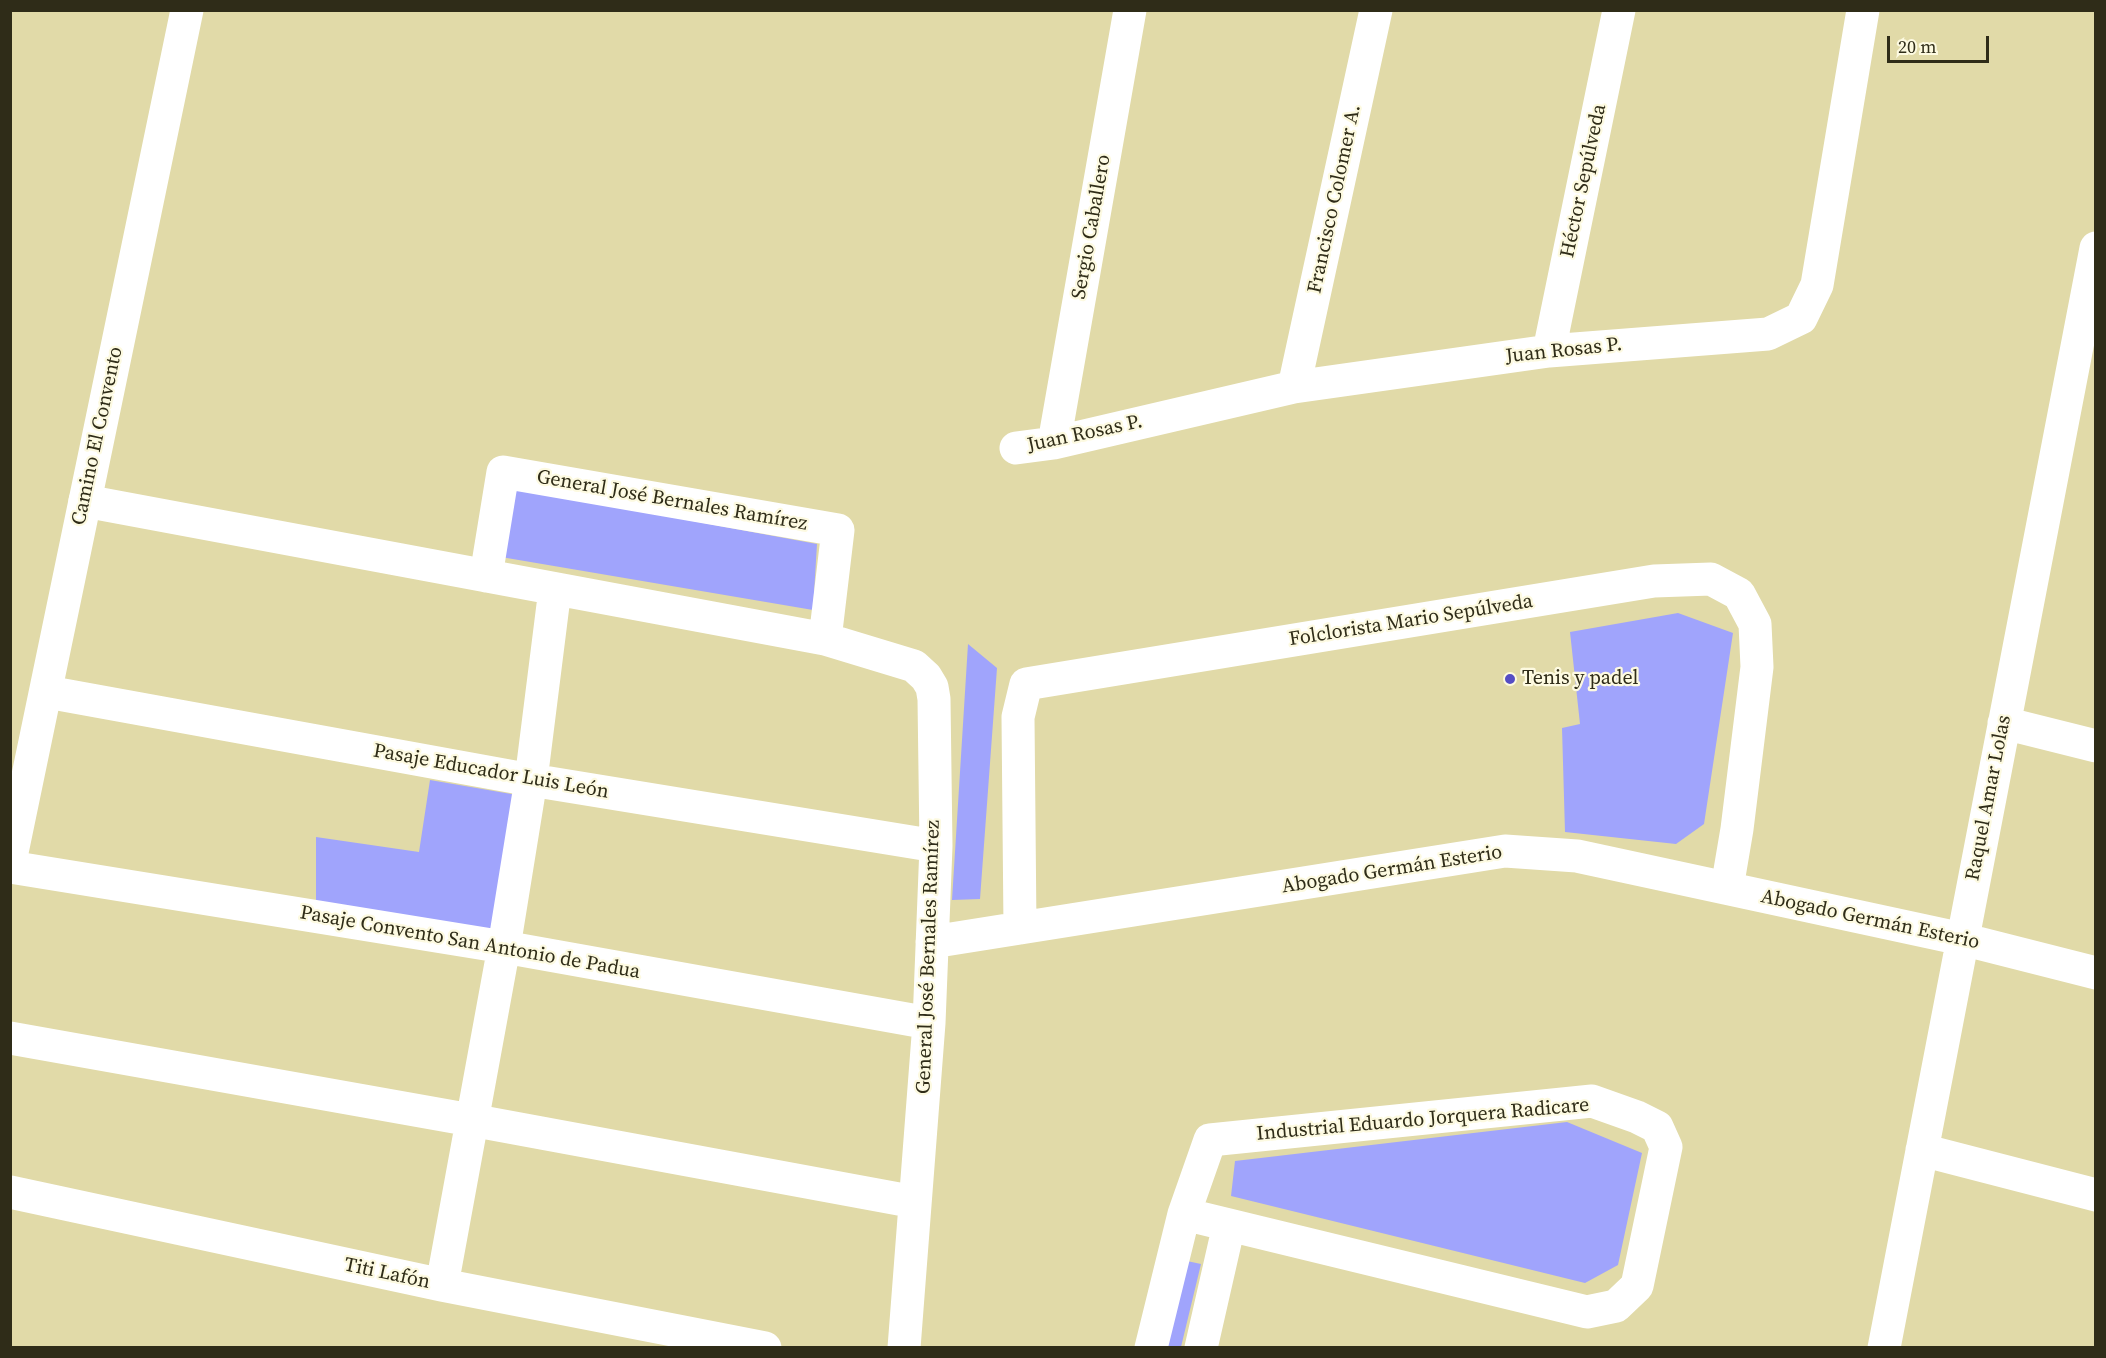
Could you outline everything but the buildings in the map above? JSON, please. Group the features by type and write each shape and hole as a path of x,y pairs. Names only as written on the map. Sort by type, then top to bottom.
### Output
{"street":[{"name":"Camino El Convento","path":"10,861 47,692 84,501 187,10"},
{"name":"Sergio Caballero","path":"1054,443 1130,10"},
{"name":"Francisco Colomer A.","path":"1294,387 1376,10"},
{"name":"Héctor Sepúlveda","path":"1549,351 1619,10"},
{"name":"Juan Rosas P.","path":"1016,448 1054,443 1294,387 1549,351 1768,334 1802,318 1816,285 1863,10"},
{"name":"Raquel Amar Lolas","path":"1884,1347 2096,248"},
{"name":"General José Bernales Ramírez","path":"486,576 503,472 838,530 825,639"},
{"name":"General José Bernales Ramírez","path":"84,501 825,639 914,666 926,677 932,687 934,699 936,846 929,1023 904,1347"},
{"name":"Folclorista Mario Sepúlveda","path":"1020,928 1017,717 1026,684 1654,581 1711,579 1739,594 1755,624 1757,667 1737,828 1727,888"},
{"path":"442,1286 504,947 531,780 555,589"},
{"name":"Pasaje Educador Luis León","path":"47,692 531,780 936,846"},
{"path":"2004,723 2096,746"},
{"name":"Abogado Germán Esterio","path":"932,942 1505,851 1577,856 1962,939 2096,973"},
{"name":"Pasaje Convento San Antonio de Padua","path":"10,867 504,947 929,1023"},
{"path":"10,1038 915,1202"},
{"name":"Industrial Eduardo Jorquera Radicare","path":"1151,1347 1184,1214 1210,1140 1592,1101 1637,1117 1657,1128 1666,1147 1637,1286 1616,1306 1587,1312 1184,1214"},
{"path":"1922,1150 2096,1195"},
{"name":"Titi Lafón","path":"10,1192 442,1286 765,1347"},
{"path":"1201,1347 1229,1224"}],"shaded area":[{"path":"514,488 817,544 813,610 501,557"},
{"path":"1678,613 1733,633 1704,824 1676,844 1565,832 1562,728 1580,724 1570,632"},
{"path":"968,644 997,668 980,899 952,900"},
{"path":"430,780 517,795 495,938 316,909 316,837 419,852"},
{"path":"1567,1122 1642,1153 1618,1265 1585,1283 1231,1196 1235,1161"},
{"path":"1187,1261 1201,1264 1181,1347 1166,1348"}],"place":[{"name":"Tenis y padel","path":"1510,679"}]}
